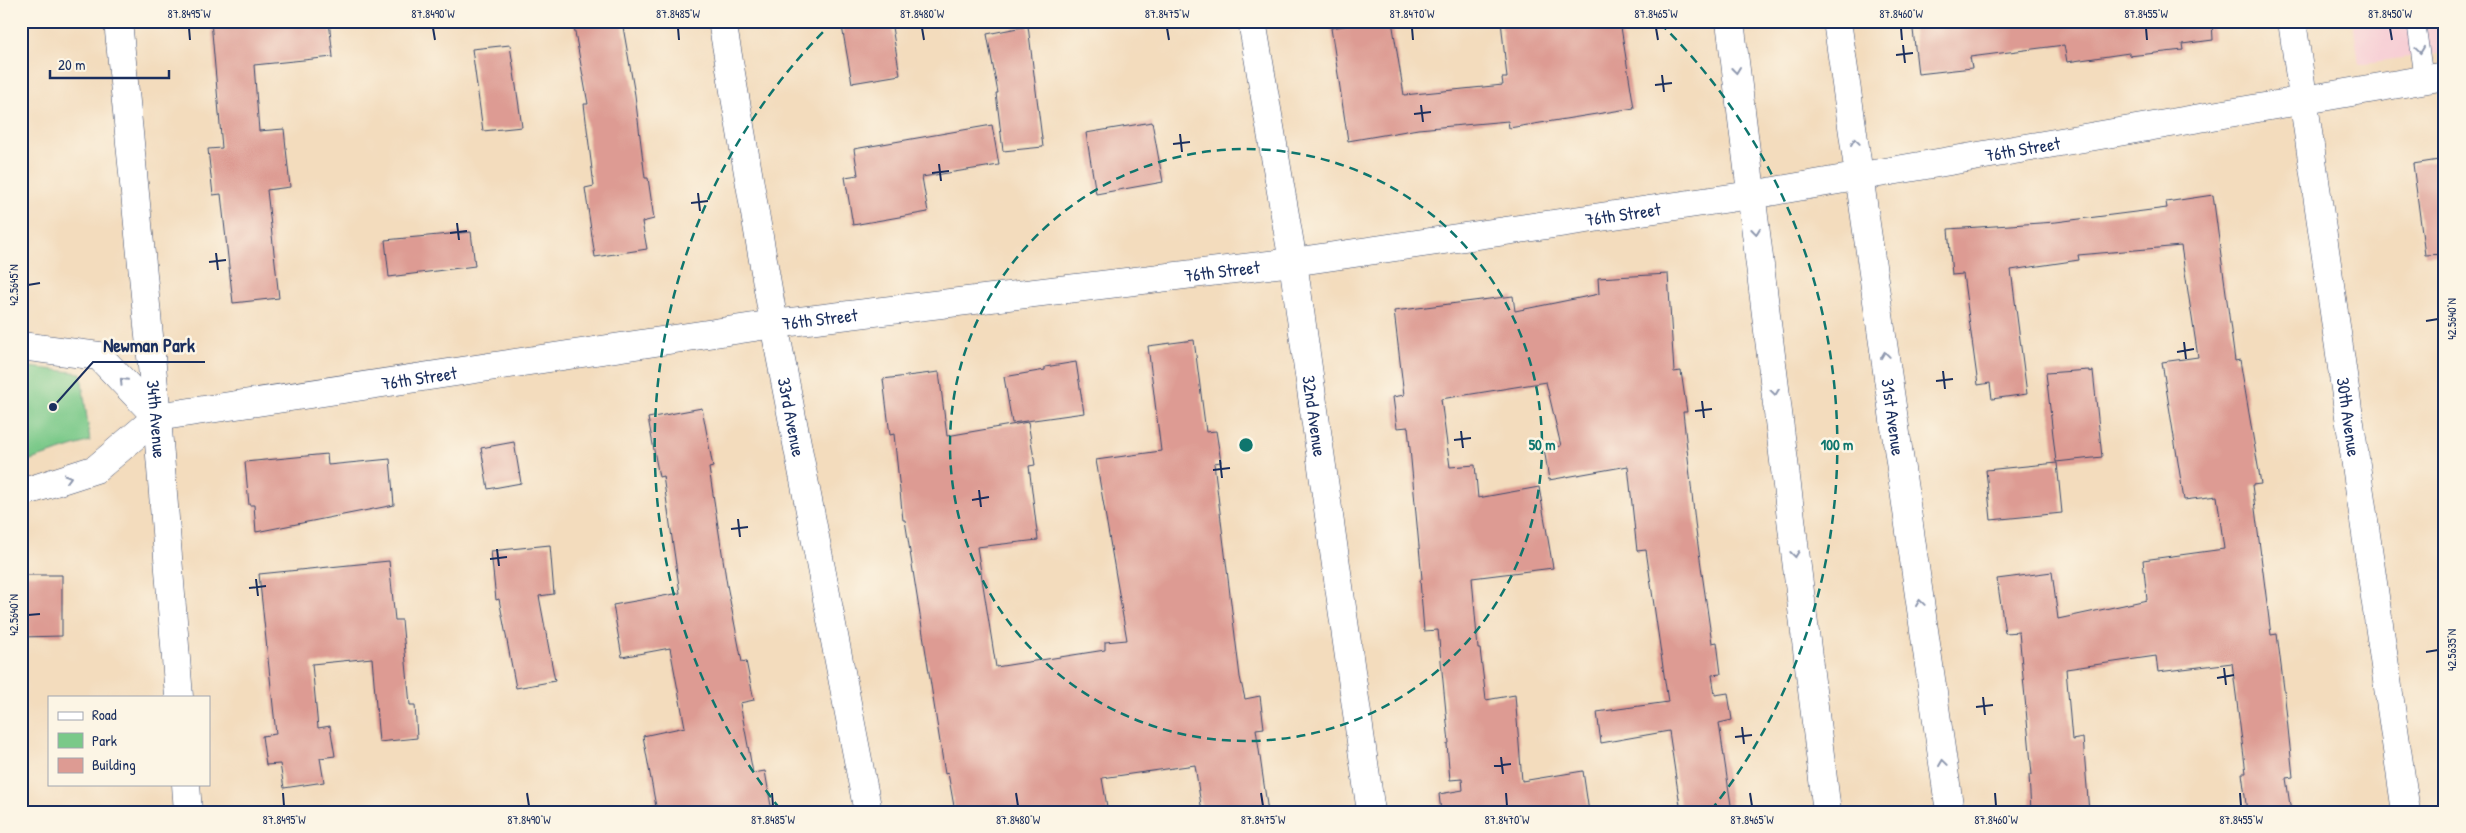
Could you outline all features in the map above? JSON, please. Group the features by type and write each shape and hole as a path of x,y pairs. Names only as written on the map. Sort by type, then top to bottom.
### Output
{"street":[{"name":"34th Avenue","path":"118,21 157,417 179,696"},
{"name":"33rd Avenue","path":"722,21 774,324 868,812"},
{"name":"32nd Avenue","path":"1252,21 1293,262 1371,812"},
{"path":"1730,21 1827,812"},
{"name":"31st Avenue","path":"1837,21 1950,812"},
{"name":"30th Avenue","path":"2292,21 2406,812"},
{"name":"76th Street","path":"157,417 774,324 1293,262 1751,195 2434,78"},
{"path":"21,346 99,356 157,417 96,469 21,493"},
{"path":"186,786 188,812"}],"lane":[{"path":"2416,21 2434,78"}],"shaded area":[{"path":"2353,21 2445,21 2445,52 2359,64"}],"green space":[{"path":"21,366 81,373 90,441 21,463"}],"building":[{"path":"211,21 329,21 333,57 254,65 259,131 284,129 290,187 267,190 279,298 233,303 221,194 213,195 208,149 222,148"},
{"path":"573,21 622,21 635,95 645,178 648,178 654,219 642,222 647,249 595,257 585,188 594,186 584,104 588,104"},
{"path":"841,21 891,21 900,75 852,83"},
{"path":"1373,21 1392,21 1404,95 1503,85 1502,78 1507,78 1501,21 1620,21 1634,108 1509,128 1508,121 1418,129 1348,141 1331,28"},
{"path":"1912,21 2212,21 2213,40 2182,44 2183,50 2129,56 2129,53 2067,62 2064,45 1970,57 1972,68 1918,74"},
{"path":"1028,26 1043,147 1003,151 996,93 998,93 987,34"},
{"path":"510,45 522,127 483,131 472,49"},
{"path":"1152,122 1163,182 1096,194 1086,133"},
{"path":"992,125 999,165 922,177 928,212 853,225 845,177 858,175 854,149"},
{"path":"2445,159 2445,254 2425,255 2413,164"},
{"path":"2213,195 2235,361 2240,360 2261,484 2252,485 2271,635 2277,634 2284,689 2293,777 2286,778 2291,812 2247,812 2242,773 2246,773 2232,663 2158,672 2156,656 2066,669 2072,740 2083,738 2089,812 2031,812 2029,775 2032,775 2019,632 2005,633 1997,579 2052,572 2058,619 2147,600 2143,560 2224,549 2217,496 2184,500 2162,362 2198,357 2181,246 2078,255 2079,260 2011,270 2027,394 1992,399 1990,383 1978,385 1963,274 1952,275 1948,229 2056,222 2167,208 2166,202"},
{"path":"471,232 475,266 389,277 385,240"},
{"path":"1668,274 1674,372 1681,371 1687,412 1683,412 1696,531 1712,643 1717,642 1721,674 1712,675 1715,695 1728,693 1732,720 1719,723 1732,812 1681,812 1669,731 1601,743 1597,712 1668,702 1646,550 1637,551 1628,466 1549,480 1544,448 1561,446 1546,382 1441,399 1450,467 1475,465 1478,498 1539,487 1553,568 1472,578 1478,649 1480,649 1486,700 1515,695 1522,781 1583,771 1589,812 1441,812 1439,794 1463,790 1462,779 1450,780 1447,744 1449,743 1438,630 1424,631 1420,580 1422,579 1408,427 1397,428 1393,397 1404,395 1394,311 1513,296 1515,311 1599,294 1598,278"},
{"path":"1194,340 1206,432 1216,431 1221,462 1214,463 1240,677 1245,699 1260,696 1264,728 1256,729 1268,812 1202,812 1195,765 1102,778 1108,812 955,812 948,773 945,774 905,520 903,520 894,434 890,435 883,379 939,372 947,436 1028,422 1035,465 1029,466 1038,540 977,547 996,667 1105,650 1105,642 1127,640 1096,460 1161,451 1148,346"},
{"path":"1076,362 1084,413 1012,423 1004,377 1045,370 1045,367"},
{"path":"2089,370 2089,372 2093,371 2102,457 2056,462 2046,373"},
{"path":"702,408 713,467 709,468 727,585 742,662 746,661 754,700 740,703 753,773 765,771 772,812 657,812 643,736 685,727 670,648 622,657 613,605 680,593 663,476 659,477 648,418"},
{"path":"514,442 521,483 488,489 481,448"},
{"path":"327,454 328,465 390,459 394,505 256,532 254,505 249,505 245,462"},
{"path":"2057,463 2062,513 1991,520 1986,470"},
{"path":"550,545 554,594 539,596 555,681 516,688 499,599 496,600 491,551"},
{"path":"389,561 395,620 402,620 410,705 415,705 417,738 379,742 372,658 312,664 318,728 330,726 335,756 320,758 324,782 284,788 280,764 266,765 262,736 276,734 259,574"},
{"path":"21,575 62,575 62,636 21,637"}],"place":[{"name":"Newman Park","path":"53,407"}]}
